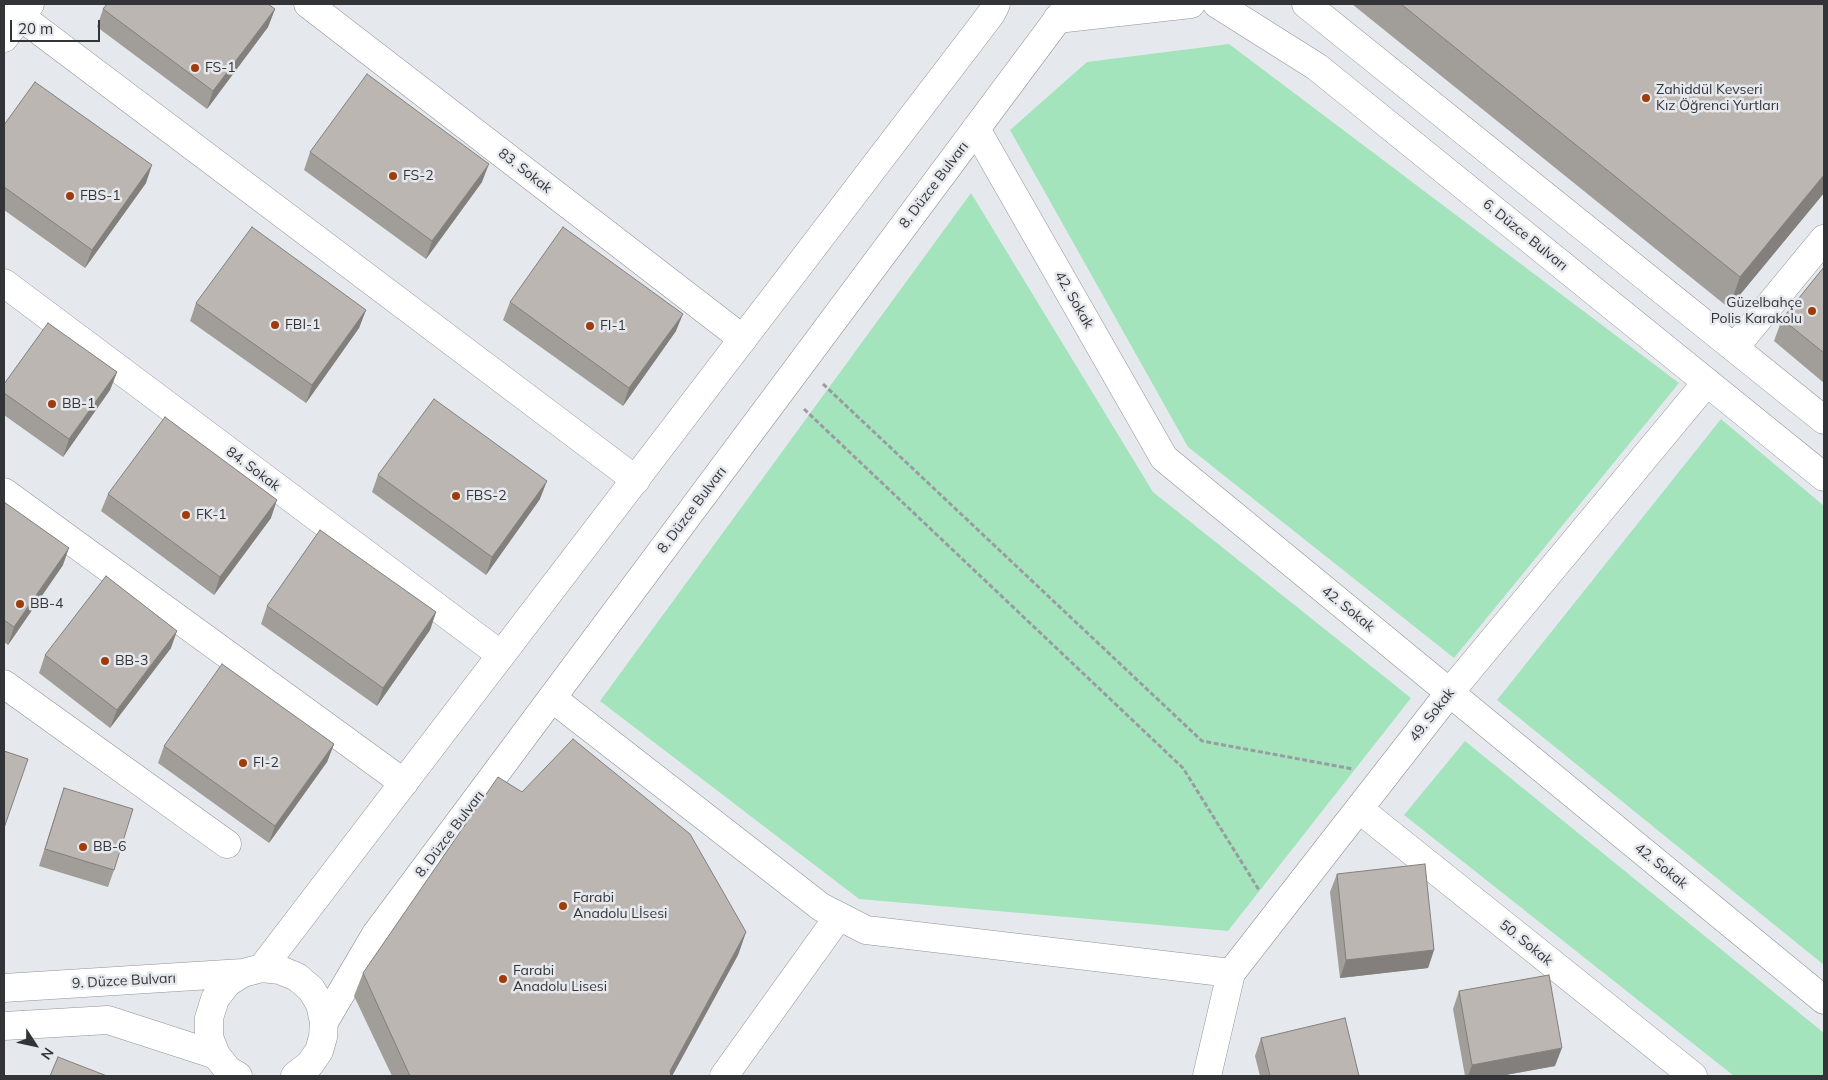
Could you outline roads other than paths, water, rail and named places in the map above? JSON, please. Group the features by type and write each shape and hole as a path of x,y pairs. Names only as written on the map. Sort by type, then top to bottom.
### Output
{"street":[{"name":"83. Sokak","path":"308,4 743,339"},
{"path":"228,1070 210,1037 209,1018 215,999 227,984 253,971 404,783 991,14 996,4"},
{"path":"1063,12 1191,4"},
{"name":"6. Düzce Bulvarı","path":"1217,4 1317,66 1824,477"},
{"path":"1306,4 1824,420"},
{"path":"4,38 18,8 636,480"},
{"name":"8. Düzce Bulvarı","path":"324,1022 376,934 1063,12"},
{"name":"42. Sokak","path":"976,129 1164,458 1824,1000"},
{"path":"1735,347 1824,239"},
{"name":"84. Sokak","path":"4,284 501,655"},
{"name":"49. Sokak","path":"1207,1076 1230,973 1450,692 1707,382"},
{"path":"4,492 404,783"},
{"path":"4,684 227,844"},
{"path":"552,698 821,907 866,930 1230,973"},
{"name":"50. Sokak","path":"1359,809 1693,1076"},
{"path":"724,1076 839,916"},
{"name":"9. Düzce Bulvarı","path":"4,988 280,970 297,977 311,989 320,1004 324,1022"},
{"path":"4,1026 108,1020 228,1070"},
{"path":"305,1072 319,1052 324,1022"}],"place":[{"name":"FS-1","path":"195,68"},
{"name":"Zahiddül Kevseri Kız Öğrenci Yurtları","path":"1646,98"},
{"name":"FS-2","path":"393,176"},
{"name":"FBS-1","path":"70,196"},
{"name":"Güzelbahçe Polis Karakolu","path":"1812,311"},
{"name":"FBI-1","path":"275,325"},
{"name":"FI-1","path":"590,326"},
{"name":"BB-1","path":"52,404"},
{"name":"FBS-2","path":"456,496"},
{"name":"FK-1","path":"186,515"},
{"name":"BB-4","path":"20,604"},
{"name":"BB-3","path":"105,661"},
{"name":"FI-2","path":"243,763"},
{"name":"BB-6","path":"83,847"},
{"name":"Farabi Anadolu Lİsesi","path":"563,906"},
{"name":"Farabi Anadolu Lisesi","path":"503,979"}]}
